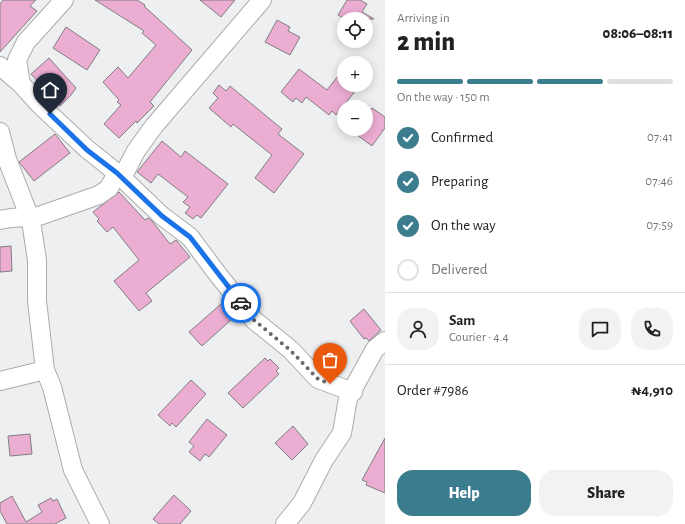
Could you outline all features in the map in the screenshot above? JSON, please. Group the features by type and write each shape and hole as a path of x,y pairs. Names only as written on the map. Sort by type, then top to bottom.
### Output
{"street":[{"path":"21,84 17,60 26,42 64,0"},
{"path":"117,173 125,172 136,151 154,126 262,0"},
{"path":"0,66 21,84 40,106 87,150 117,173 162,216 190,237 254,320 290,350 318,379 352,392"},
{"path":"0,132 7,159 30,217 37,260 37,301 45,370 52,387 73,470 100,524"},
{"path":"0,220 30,217 55,211 99,195 109,188 117,173"},
{"path":"285,524 302,503 324,460 342,433 348,398 375,349 385,341"},
{"path":"0,381 45,370"}],"building":[{"path":"3,0 36,0 30,6 37,11 0,52 0,4"},
{"path":"95,0 137,0 145,5 144,6 192,50 150,102 154,106 119,138 104,124 121,105 117,102 119,100 103,82 118,67 128,78 156,45 142,33 144,31"},
{"path":"200,0 235,0 221,17"},
{"path":"347,0 360,0 367,4 362,12 340,12"},
{"path":"277,20 290,27 288,31 300,37 290,55 265,42"},
{"path":"66,27 100,50 87,70 53,48"},
{"path":"49,58 76,88 60,106 31,74"},
{"path":"299,69 327,90 337,77 337,92 354,92 348,100 337,100 337,114 336,115 332,111 329,115 306,97 302,103 296,98 293,102 281,92"},
{"path":"219,85 226,91 230,86 282,129 278,134 304,154 274,193 255,178 272,155 233,124 231,127 209,108 218,98 213,93"},
{"path":"373,109 385,117 385,128 372,146 358,136 373,136"},
{"path":"55,134 70,153 34,181 19,162"},
{"path":"162,141 181,157 185,151 228,184 201,218 197,215 193,219 185,213 190,207 183,202 188,197 158,174 151,183 137,172"},
{"path":"119,192 145,220 148,218 152,221 170,244 176,240 190,257 146,293 152,301 139,311 114,281 139,260 113,227 107,232 97,221 99,219 93,212"},
{"path":"11,246 12,271 0,272 0,247"},
{"path":"221,304 233,318 202,346 189,332"},
{"path":"364,309 381,330 369,341 366,338 364,339 350,321"},
{"path":"265,358 268,361 270,359 279,368 276,371 279,374 243,408 228,393"},
{"path":"191,380 206,394 176,427 172,423 170,426 158,415"},
{"path":"207,419 227,435 209,457 205,454 200,461 189,452 194,446 189,442"},
{"path":"293,426 308,444 292,460 275,443"},
{"path":"30,434 32,454 10,456 8,436"},
{"path":"385,438 385,493 366,485 367,482 362,480"},
{"path":"174,495 191,511 180,524 159,524 153,519"},
{"path":"12,496 26,522 42,512 38,505 51,498 53,501 57,499 66,518 55,524 7,524 0,511 0,503"}],"way so far":[{"path":"241,303 254,320 290,350 318,379 330,384"}],"route":[{"path":"50,114 87,150 117,173 162,216 190,237 241,303"}]}
